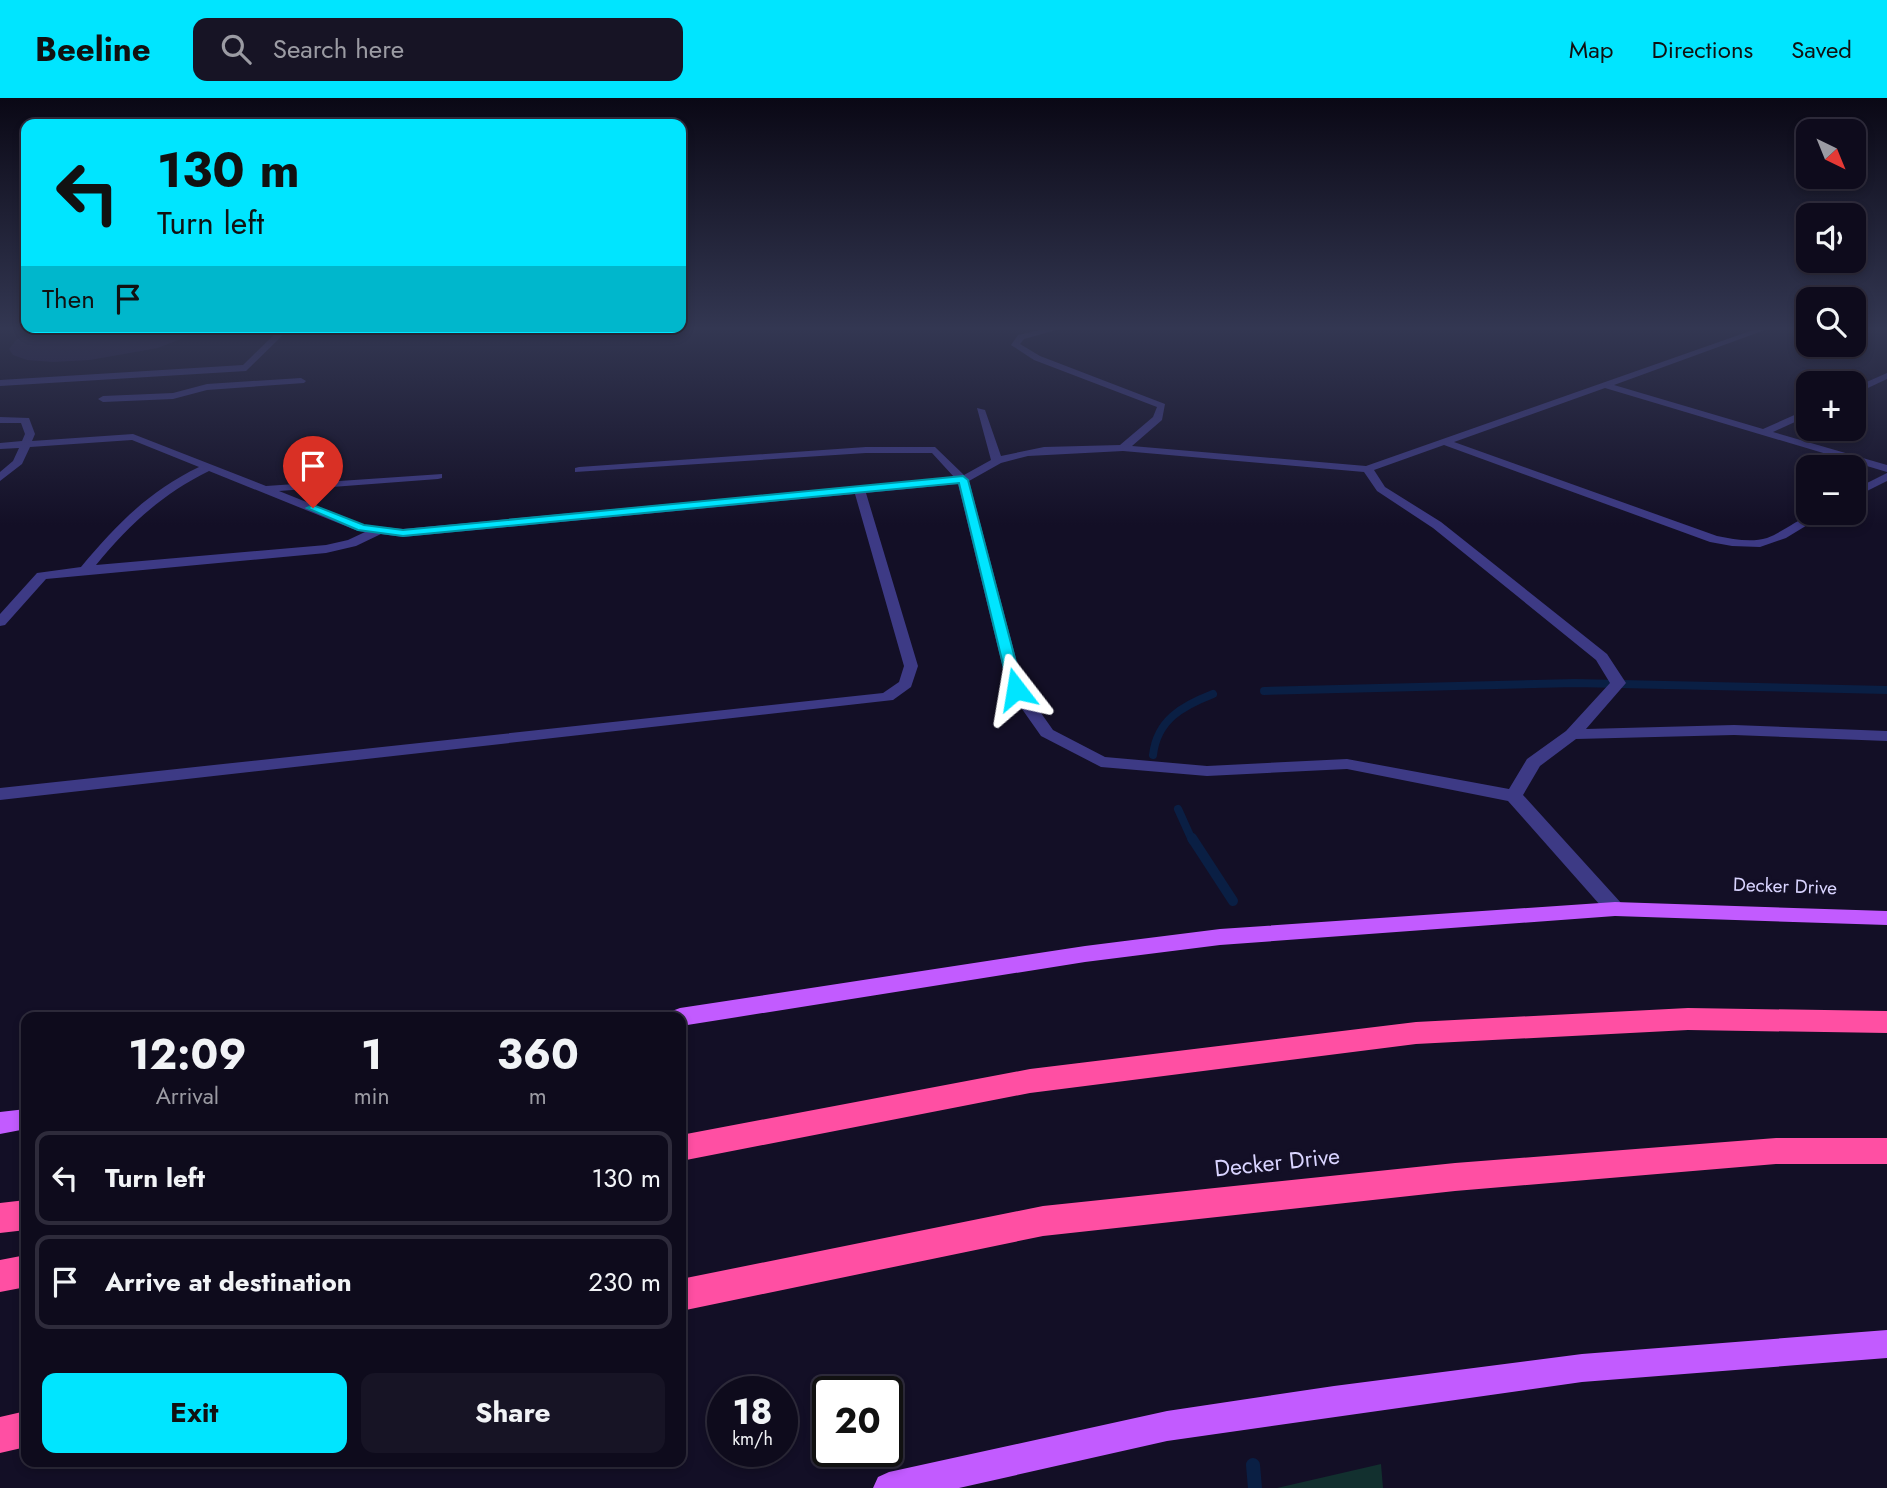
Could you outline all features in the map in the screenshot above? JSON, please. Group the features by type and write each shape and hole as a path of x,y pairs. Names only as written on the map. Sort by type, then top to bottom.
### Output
{"highway":[{"path":"686,1147 1030,1081 1416,1033 1688,1019 1887,1023"},
{"name":"Decker Drive","path":"686,1294 1043,1221 1455,1177 1776,1151 1887,1151"},
{"path":"0,1219 21,1216"},
{"path":"0,1276 21,1272"},
{"path":"0,1434 21,1430"}],"main road":[{"name":"Decker Drive","path":"686,1016 1085,954 1220,937 1615,909 1887,918"},
{"path":"0,1123 21,1120"},
{"path":"900,1487 1167,1426 1334,1401 1582,1368 1887,1344"}],"lane":[{"path":"103,399 177,395"},
{"path":"1123,448 1158,418 1162,406 1133,395"},
{"path":"0,446 133,438 362,528 403,533 963,480 997,461 1050,449 1123,448 1367,470 1577,395"},
{"path":"1638,395 1887,469"},
{"path":"161,408 173,396"},
{"path":"980,410 997,461"},
{"path":"1764,432 1796,417"},
{"path":"0,420 25,420 30,434 18,462 0,478"},
{"path":"1445,442 1714,539 1741,545 1764,544 1799,525"},
{"path":"579,470 866,450 935,450 963,480 1016,689 1047,733 1101,762 1207,771 1347,764 1514,796 1615,909"},
{"path":"0,464 18,462"},
{"path":"86,570 128,517 171,484 208,467"},
{"path":"1367,470 1381,489 1437,525 1602,657 1618,683 1572,734 1533,763 1514,796"},
{"path":"263,489 438,476"},
{"path":"1866,488 1887,476"},
{"path":"0,794 887,697 906,684 911,666 859,489"},
{"path":"0,622 42,576 326,549 352,543 380,530"},
{"path":"1572,734 1734,730 1887,736"}],"green space":[{"path":"1381,1464 1383,1488 1277,1488"}],"waterway":[{"path":"1264,691 1575,683 1887,690"},
{"path":"1153,755 1155,743 1166,723 1181,709 1213,694"},
{"path":"1178,809 1192,840"},
{"path":"1192,838 1233,901"},
{"path":"1253,1465 1255,1488"}],"route":[{"path":"313,508 362,528 403,533 963,480 1016,689"}]}
